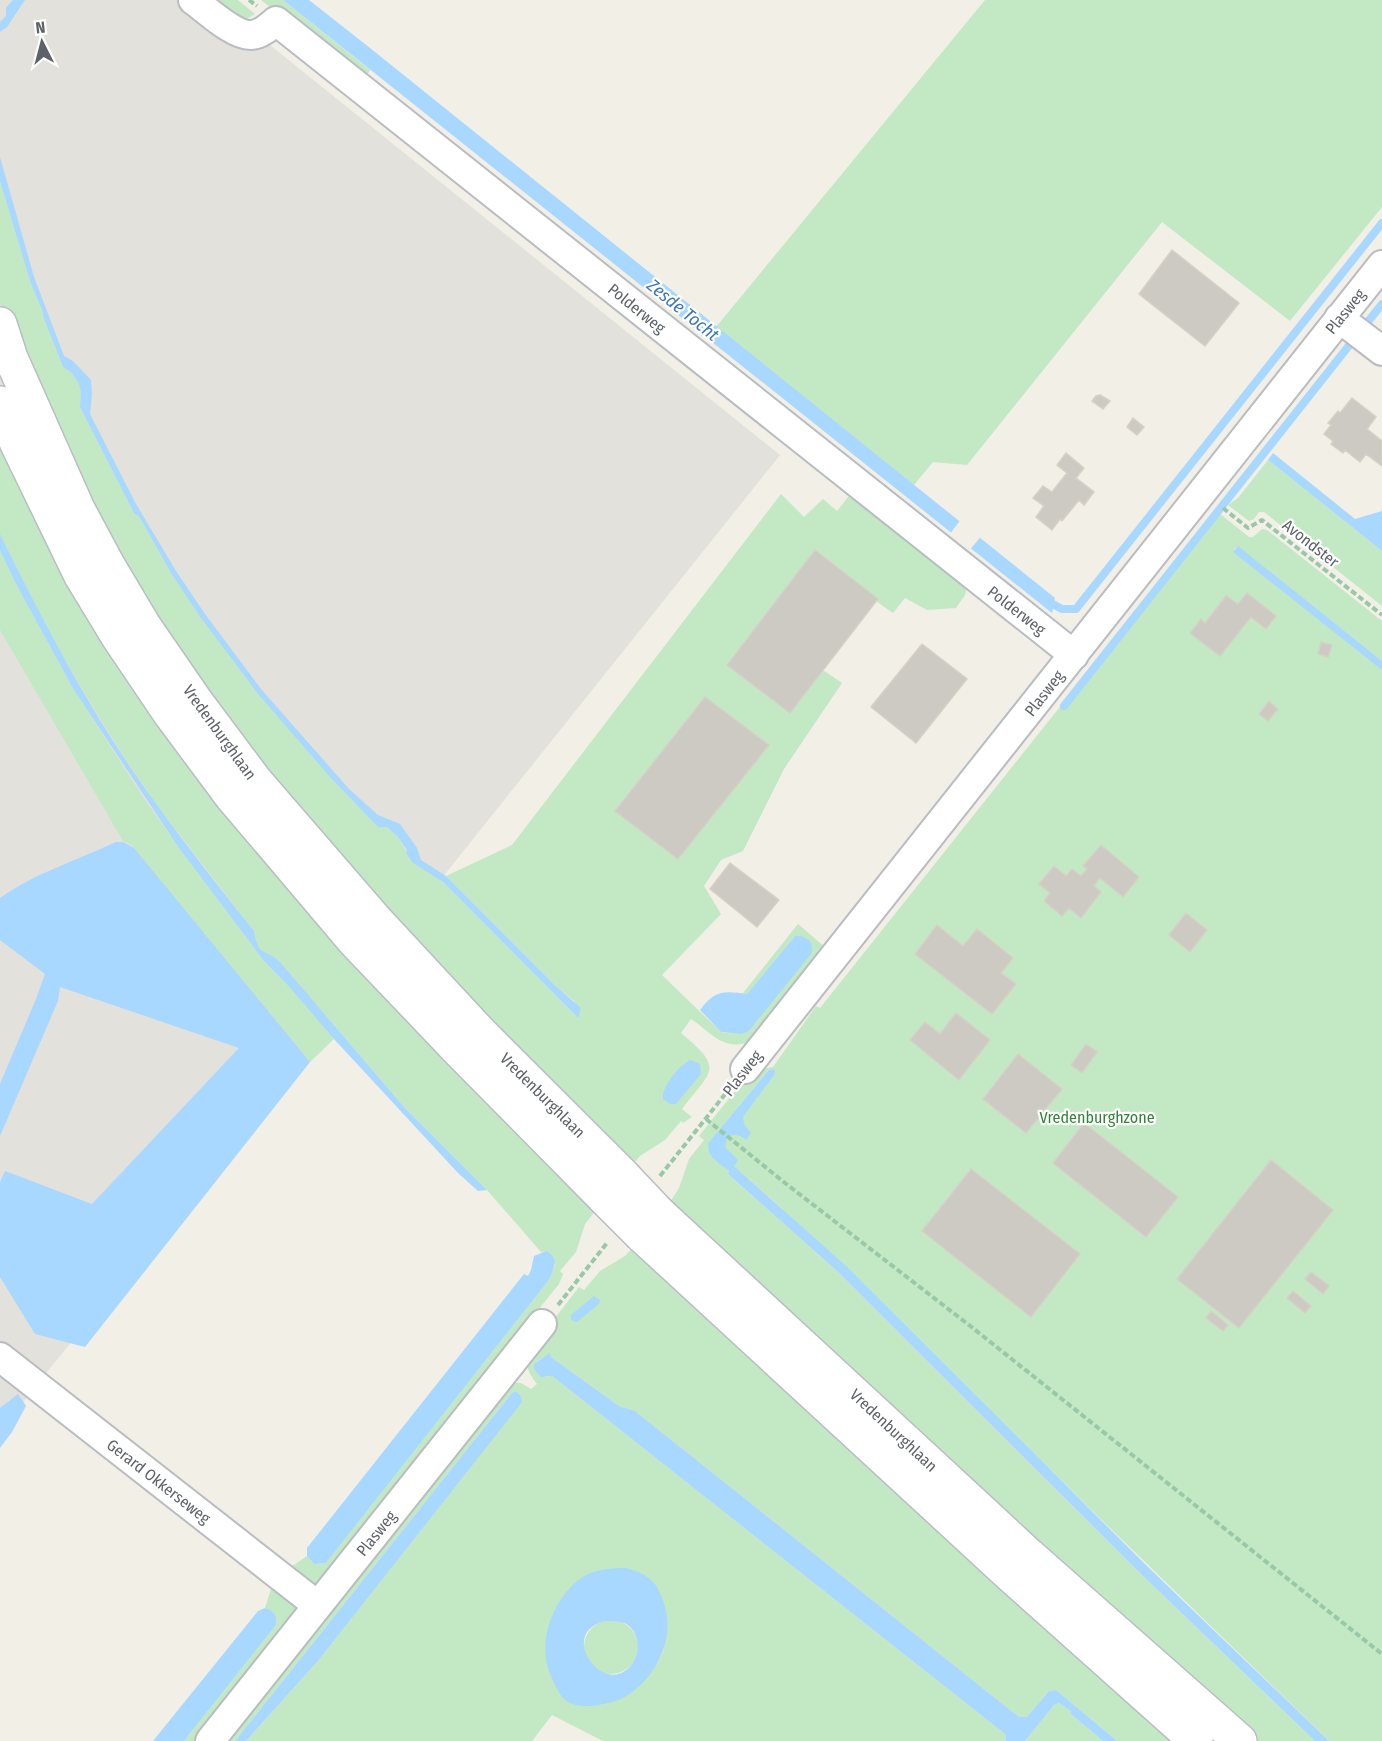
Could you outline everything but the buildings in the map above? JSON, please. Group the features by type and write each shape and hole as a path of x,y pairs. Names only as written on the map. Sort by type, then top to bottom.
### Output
{"street":[{"name":"Polderweg","path":"193,0 232,29 243,33 251,35 262,31 276,21 1074,656"},
{"name":"Plasweg","path":"745,1069 1382,265"},
{"path":"1339,318 1382,351"},
{"name":"Vredenburghlaan","path":"0,324 11,358 78,509 108,565 143,624 196,701 255,780 376,920 479,1031 615,1188 650,1224 1010,1575 1196,1741"},
{"name":"Vredenburghlaan","path":"0,403 16,444 81,576 118,637 170,714 231,796 354,941 456,1048 615,1188"},
{"name":"Vredenburghlaan","path":"650,1224 1240,1741"},
{"name":"Plasweg","path":"210,1741 542,1324"},
{"name":"Gerard Okkerseweg","path":"0,1357 317,1605"}],"path":[{"name":"Avondster","path":"1222,508 1248,528 1262,520 1382,615"},
{"name":"Plasweg","path":"745,1069 705,1119 717,1126 784,1183 969,1325 1382,1654"}],"shaded area":[{"path":"0,0 214,0 780,455 0,1431"}],"green space":[{"path":"213,0 238,0 255,14 243,21"},
{"path":"261,0 283,0 370,70 363,82"},
{"path":"985,0 1382,0 1382,207 1290,321 1162,222 967,465 933,462 914,485 716,327"},
{"path":"0,181 43,316 63,367 72,373 79,384 80,407 134,513 140,518 171,573 258,694 329,776 378,827 387,827 398,837 413,863 443,882 578,1018 575,1002 557,987 446,876 512,845 781,494 804,517 823,499 837,511 853,491 967,585 965,595 956,608 927,610 905,598 893,613 853,585 798,653 842,683 784,769 743,851 721,860 704,886 721,914 662,975 721,1032 738,1032 748,1029 760,1017 795,936 747,994 743,993 798,924 826,948 750,1042 732,1044 725,1042 691,1019 681,1033 704,1054 709,1069 707,1077 682,1109 692,1117 683,1123 681,1121 665,1140 640,1156 632,1165 625,1169 261,775 114,561 8,328 0,302"},
{"path":"0,423 596,1210 585,1224 576,1252 560,1271 563,1274 559,1284 315,1586 288,1569 307,1556 314,1564 326,1563 549,1280 555,1265 546,1251 541,1252 487,1190 405,1108 280,962 260,949 254,931 156,804 126,760 47,629 0,534"},
{"path":"1268,460 1382,551 1382,606 1264,512 1259,512 1254,519 1249,521 1228,505 1238,498"},
{"name":"Vredenburghzone","path":"1219,513 1249,537 1253,537 1262,529 1267,530 1382,621 1382,661 1238,547 1234,549 1382,667 1382,1741 1329,1741 777,1204 734,1166 713,1143 771,1070 709,1142 714,1159 838,1272 1143,1576 1315,1741 1249,1741 670,1202 679,1188 689,1159 704,1140 699,1136 751,1071 773,1067 816,1006 820,1008 1204,526 1208,528"},
{"path":"0,550 74,690 143,797 264,961 286,982 334,1039 310,1062 137,852 130,844 123,841 0,630"},
{"path":"638,1242 1183,1741 1117,1741 1056,1690 1049,1691 1027,1717 1019,1717 635,1411 619,1406 550,1354 536,1362 545,1377 552,1376 1005,1734 1006,1741 603,1741 552,1715 532,1741 246,1741 318,1661 521,1402 521,1396 516,1391 512,1393 235,1741 221,1741 508,1383 521,1383 531,1389 537,1384 528,1370 528,1353 579,1287 584,1290 600,1271 625,1256","holes":["608,1569 666,1631 663,1652 656,1666 564,1699 572,1588 586,1576"]},
{"path":"272,1586 294,1604 296,1611 197,1741 184,1741 276,1625 275,1614 265,1608"},
{"path":"611,1620 621,1622 630,1628 636,1637 638,1647 636,1657 630,1666 621,1672 611,1674 601,1672 592,1666 586,1657 584,1647 586,1637 592,1628 601,1622"},
{"path":"1059,1703 1103,1741 1025,1741 1054,1705"}],"water":[{"path":"13,0 25,0 7,27 0,32 0,22 6,16 6,8"},
{"name":"Zesde Tocht","path":"283,0 309,0 370,48 1055,598 1052,613"},
{"path":"0,157 34,277 64,356 73,361 91,380 90,414 136,504 176,571 261,689 349,789 378,815 400,824 417,848 421,860 446,876 581,1008 578,1018 443,882 413,863 398,837 387,827 378,827 329,776 258,694 201,618 171,573 140,518 134,513 80,407 79,384 72,373 63,367 31,284 0,181"},
{"path":"1273,453 1355,519 1382,511 1382,551 1268,460"},
{"path":"0,534 35,604 92,707 134,773 254,931 260,949 280,962 405,1108 487,1190 478,1191 458,1173 334,1039 264,961 179,848 74,690 16,584 0,550"},
{"path":"1238,546 1382,661 1382,670 1233,552"},
{"path":"116,842 123,842 134,848 310,1062 85,1347 35,1334 0,1277 0,1182 5,1171 92,1204 239,1048 60,987 58,1001 0,1136 0,1084 45,974 0,940 0,898 42,874"},
{"path":"795,936 809,940 812,946 811,954 749,1031 741,1034 721,1032 700,1010 705,1003 720,993 747,994"},
{"path":"690,1060 700,1064 701,1074 676,1104 670,1104 663,1099 665,1089 677,1071"},
{"path":"773,1069 774,1075 743,1117 744,1124 751,1133 746,1140 736,1135 727,1138 725,1147 738,1160 734,1166 846,1266 1147,1566 1329,1741 1315,1741 1143,1576 838,1272 714,1159 709,1151 709,1142 769,1070"},
{"path":"546,1251 554,1260 549,1280 326,1563 314,1564 307,1556 307,1548 524,1274 528,1276 534,1256"},
{"path":"594,1296 600,1300 599,1304 577,1322 571,1320 571,1315"},
{"path":"550,1353 551,1357 619,1406 635,1411 1019,1717 1027,1717 1049,1691 1056,1690 1117,1741 1103,1741 1059,1703 1054,1705 1025,1741 1006,1741 1005,1734 552,1376 541,1377 534,1369 534,1364"},
{"path":"516,1391 521,1396 522,1402 318,1661 246,1741 235,1741 512,1393"},
{"path":"18,1394 26,1406 0,1448 0,1408"},
{"path":"626,1568 647,1577 659,1591 667,1621 664,1648 652,1672 643,1683 621,1699 595,1706 572,1704 564,1699 557,1690 546,1658 546,1644 552,1617 566,1593 586,1575 601,1570","holes":["605,1621 622,1622 628,1625 635,1633 638,1644 635,1659 624,1671 612,1675 601,1671 591,1662 585,1651 584,1639 590,1628"]},
{"path":"265,1608 275,1614 276,1625 184,1741 153,1741 258,1611"}],"pier":[{"path":"962,518 983,534 969,551 949,535"}],"waterway":[{"path":"1047,601 1062,609 1076,609 1382,223"},
{"path":"1362,329 1382,304"},
{"path":"1064,706 1355,338"}]}
